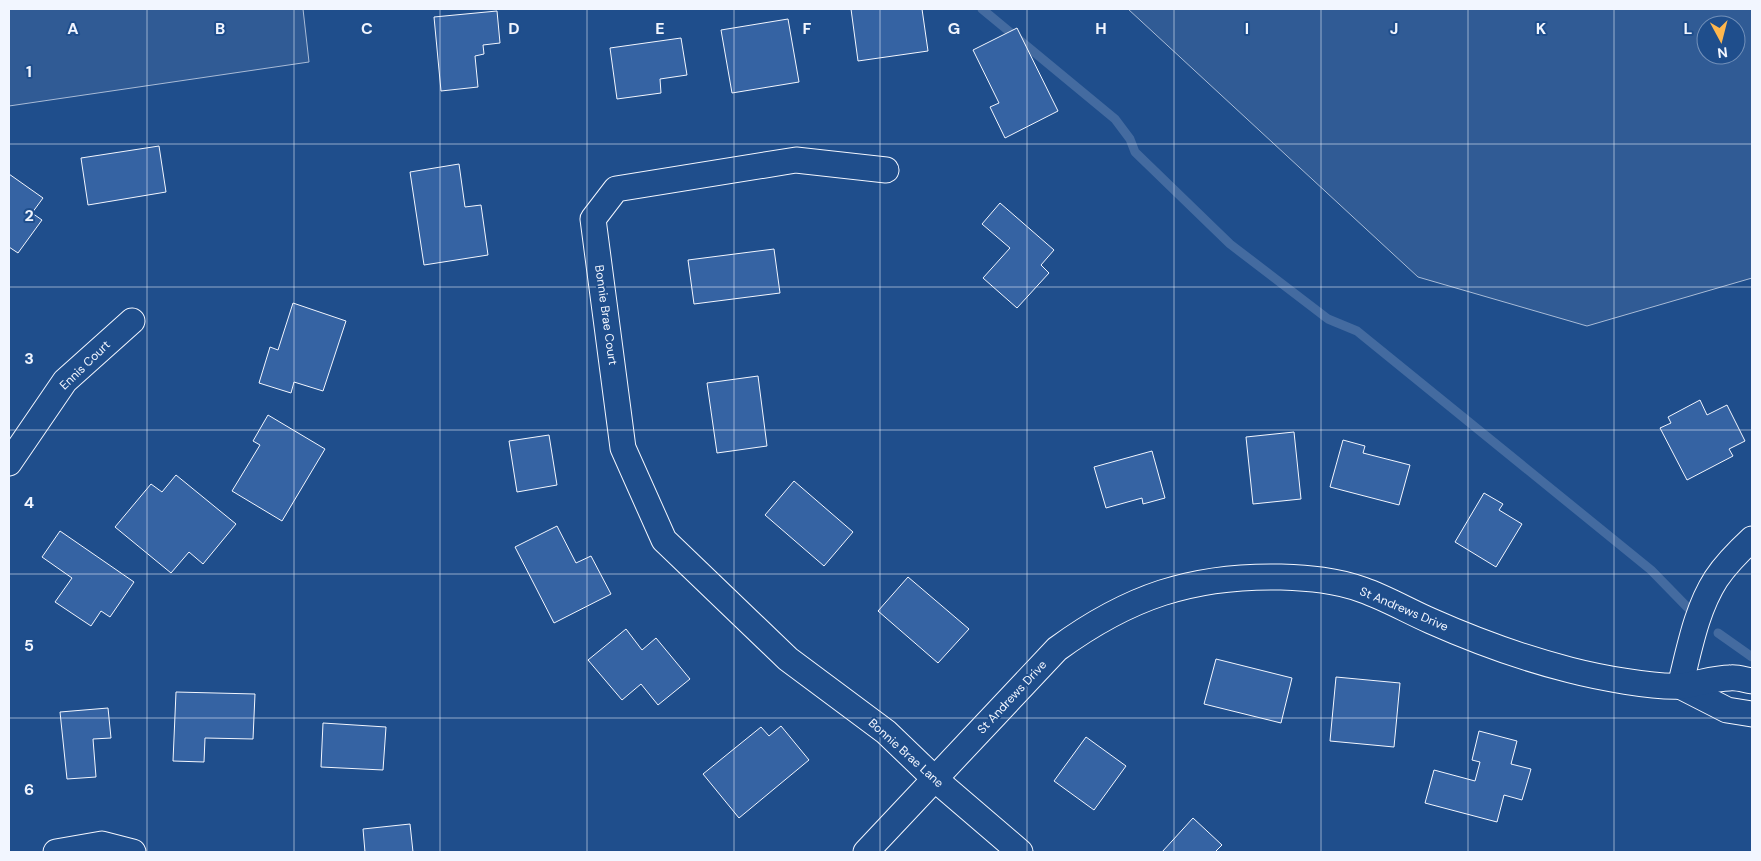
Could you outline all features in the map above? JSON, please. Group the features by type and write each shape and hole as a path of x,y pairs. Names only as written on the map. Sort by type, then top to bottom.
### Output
{"street":[{"name":"Bonnie Brae Court","path":"788,659 664,540 623,448 593,220 616,189 796,160 886,170"},
{"name":"Ennis Court","path":"9,463 65,381 132,321"},
{"path":"1680,686 1698,621 1715,580 1733,557 1752,539"},
{"name":"St Andrews Drive","path":"866,852 936,780 1057,649 1089,626 1126,608 1166,591 1203,581 1247,576 1324,580 1362,590 1454,631 1538,661 1624,681 1680,686 1730,678 1752,681"},
{"name":"Bonnie Brae Lane","path":"788,659 886,732 936,780 1020,852"},
{"name":"St Andrews Drive","path":"1680,686 1727,710 1752,714"},
{"path":"56,852 102,844 133,852"}],"shaded area":[{"path":"9,9 303,9 309,62 9,106"},
{"path":"1128,9 1752,9 1752,278 1587,326 1418,277"}],"building":[{"path":"851,9 922,9 928,51 858,61"},
{"path":"497,11 500,43 483,45 484,54 475,56 478,87 441,91 434,17"},
{"path":"788,19 799,82 732,93 721,30"},
{"path":"1017,28 1058,111 1005,138 990,107 999,103 973,50"},
{"path":"681,38 687,75 660,79 661,93 617,99 610,48"},
{"path":"159,146 166,192 88,205 81,158"},
{"path":"459,164 465,207 481,205 488,255 424,265 410,172"},
{"path":"9,174 43,198 32,213 42,220 18,253 9,247"},
{"path":"1000,203 1054,250 1041,265 1049,273 1017,308 983,278 1010,248 982,224"},
{"path":"774,249 780,293 694,304 688,260"},
{"path":"293,303 346,321 323,391 294,382 291,393 259,383 270,347 278,350"},
{"path":"758,376 767,446 717,453 707,383"},
{"path":"1700,400 1707,415 1727,405 1745,441 1729,449 1733,456 1687,480 1660,428 1671,423 1668,417"},
{"path":"268,415 325,449 282,521 232,491 260,445 253,441"},
{"path":"1294,432 1301,499 1253,504 1246,437"},
{"path":"549,435 557,485 517,492 509,441"},
{"path":"1343,440 1365,446 1363,453 1410,465 1399,505 1330,487"},
{"path":"1152,451 1165,498 1143,504 1142,498 1106,508 1094,467"},
{"path":"176,475 236,524 203,564 189,552 171,573 115,527 151,484 162,492"},
{"path":"794,481 853,532 824,566 765,515"},
{"path":"1484,493 1503,504 1499,510 1522,524 1496,567 1455,542"},
{"path":"557,526 576,563 591,556 611,594 554,623 515,547"},
{"path":"60,531 134,582 110,617 101,611 91,626 55,602 72,578 42,557"},
{"path":"908,577 969,629 938,663 878,611"},
{"path":"626,629 642,650 656,638 690,679 658,705 641,684 622,700 588,660"},
{"path":"1216,659 1292,678 1281,723 1204,704"},
{"path":"1336,677 1400,683 1394,747 1330,741"},
{"path":"176,692 255,694 253,739 205,738 204,762 173,761"},
{"path":"108,708 111,738 93,739 96,777 67,779 60,712"},
{"path":"323,723 386,727 383,770 321,767"},
{"path":"781,726 809,760 739,818 703,774 761,727 769,736"},
{"path":"1479,731 1517,741 1511,764 1531,769 1522,800 1504,795 1497,822 1425,803 1434,770 1475,781 1480,762 1472,760"},
{"path":"1086,737 1126,766 1094,810 1054,781"},
{"path":"1193,818 1222,845 1215,852 1162,852"},
{"path":"410,824 413,852 365,852 363,829"}],"waterway":[{"path":"982,9 1115,119 1130,139 1135,152 1230,244 1328,319 1357,331 1651,570 1692,612"},
{"path":"1718,633 1752,657"}]}
